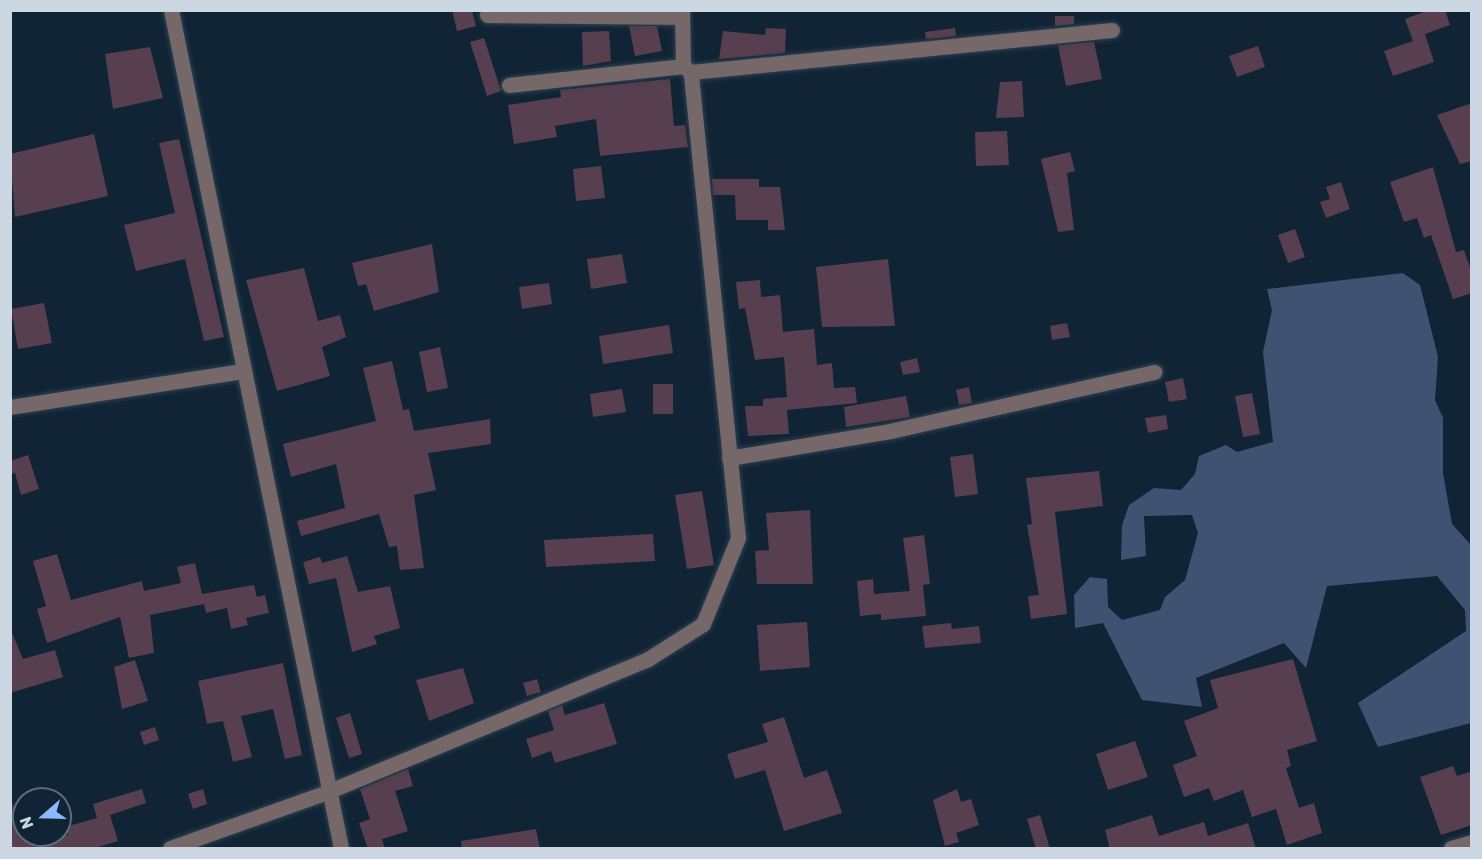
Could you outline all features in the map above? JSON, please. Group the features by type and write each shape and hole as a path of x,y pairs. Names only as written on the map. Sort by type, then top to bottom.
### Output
{"street":[{"path":"171,10 327,792 341,849"},
{"path":"170,849 327,792 648,659 702,624 738,538 682,14 487,15"},
{"path":"509,85 1112,30"},
{"path":"10,407 243,371"},
{"path":"729,459 890,431 1155,372"},
{"path":"1451,849 1472,842"}],"water":[{"path":"1403,273 1420,285 1438,357 1435,400 1443,418 1443,473 1452,524 1471,545 1471,723 1378,747 1358,703 1466,631 1465,610 1437,576 1327,586 1306,668 1284,643 1196,678 1202,707 1142,700 1103,623 1075,628 1074,595 1090,577 1107,579 1108,607 1122,620 1160,610 1165,597 1185,580 1198,533 1192,515 1144,516 1146,556 1121,560 1122,525 1129,505 1154,488 1181,490 1195,474 1199,456 1226,445 1237,452 1273,442 1263,352 1272,310 1267,289"}],"building":[{"path":"452,10 472,10 476,26 457,31"},
{"path":"1429,10 1445,10 1450,25 1425,34 1434,62 1393,76 1384,51 1413,41 1405,19"},
{"path":"1055,16 1074,16 1074,24 1055,26"},
{"path":"629,26 657,26 662,51 635,56"},
{"path":"766,28 786,29 785,53 719,59 723,31 765,35"},
{"path":"955,28 956,36 926,39 925,32"},
{"path":"609,31 611,61 583,66 582,32"},
{"path":"484,38 501,91 487,96 470,42"},
{"path":"1094,42 1102,79 1066,86 1058,45"},
{"path":"1258,46 1265,67 1237,77 1229,56"},
{"path":"150,47 163,98 113,109 105,54"},
{"path":"670,79 674,126 685,125 688,147 600,156 596,119 555,126 557,137 514,144 508,105 561,97 560,90"},
{"path":"1022,81 1024,117 996,118 1000,82"},
{"path":"1472,103 1472,161 1460,164 1437,115"},
{"path":"1007,131 1009,165 976,166 975,132"},
{"path":"94,134 108,196 15,217 10,154"},
{"path":"179,139 224,337 204,341 185,259 136,271 124,225 175,213 159,143"},
{"path":"1070,152 1075,171 1067,173 1074,230 1058,232 1041,159"},
{"path":"601,166 605,198 576,201 573,169"},
{"path":"1433,167 1456,252 1464,250 1472,273 1472,293 1453,299 1431,235 1424,238 1417,218 1404,222 1390,182"},
{"path":"712,179 759,179 759,187 780,187 785,230 768,230 768,220 736,220 735,195 713,195"},
{"path":"1341,182 1350,209 1326,218 1320,202 1330,199 1326,187"},
{"path":"1295,229 1305,257 1288,263 1278,235"},
{"path":"432,244 439,292 374,311 366,284 358,286 352,263"},
{"path":"622,254 627,283 591,289 587,259"},
{"path":"888,259 895,326 822,327 816,267"},
{"path":"304,268 318,321 340,315 346,337 322,347 330,376 277,391 246,280"},
{"path":"760,280 761,297 780,295 783,332 814,329 817,365 832,363 834,388 855,387 857,403 787,410 789,434 748,436 745,406 763,406 763,399 787,397 784,357 755,360 745,308 739,309 736,282"},
{"path":"549,283 552,304 522,309 519,287"},
{"path":"44,303 52,343 18,349 11,309"},
{"path":"1067,323 1070,337 1052,340 1050,326"},
{"path":"669,325 673,353 603,364 599,336"},
{"path":"440,347 448,388 427,392 419,352"},
{"path":"917,358 920,372 903,375 900,362"},
{"path":"392,361 403,410 409,409 414,431 490,419 491,444 428,453 436,490 414,495 424,568 400,570 397,546 389,547 379,514 301,536 297,521 345,508 336,464 291,477 283,444 376,421 363,368"},
{"path":"1183,378 1187,399 1169,402 1165,382"},
{"path":"653,384 673,384 673,414 653,414"},
{"path":"969,387 972,403 959,405 956,390"},
{"path":"622,389 626,412 593,417 590,394"},
{"path":"1252,393 1260,434 1243,437 1235,396"},
{"path":"906,396 910,417 846,427 844,407"},
{"path":"1166,415 1168,429 1148,433 1145,418"},
{"path":"973,454 978,494 955,497 950,457"},
{"path":"28,455 39,489 21,495 15,473 10,474 10,461"},
{"path":"1099,471 1103,506 1055,512 1067,614 1031,619 1028,596 1039,595 1027,525 1032,524 1026,478"},
{"path":"702,491 714,565 687,569 675,495"},
{"path":"810,510 813,584 757,584 755,551 769,550 766,513"},
{"path":"653,534 655,561 546,567 544,540"},
{"path":"924,535 930,584 923,585 926,616 881,620 881,614 860,616 857,581 873,579 874,594 910,591 903,538"},
{"path":"57,554 71,600 142,581 144,591 181,583 177,567 195,563 202,594 254,585 257,597 265,595 269,613 246,618 248,625 231,629 227,608 206,613 204,604 150,615 154,653 129,658 120,617 47,643 37,609 46,606 33,561"},
{"path":"347,556 358,592 390,586 400,628 374,636 377,644 352,652 336,578 309,584 303,562 320,557 322,563"},
{"path":"807,622 810,667 760,671 757,625"},
{"path":"951,623 952,629 979,626 981,643 925,648 922,626"},
{"path":"10,628 23,659 55,650 63,677 10,693"},
{"path":"1293,659 1317,741 1287,750 1291,766 1286,768 1299,808 1314,803 1322,833 1287,845 1276,809 1252,817 1243,790 1214,801 1209,788 1184,797 1173,765 1197,756 1184,721 1218,708 1210,680"},
{"path":"135,660 148,701 122,709 114,667"},
{"path":"283,663 302,755 285,759 273,709 241,716 252,757 233,762 223,721 207,724 198,681"},
{"path":"463,668 474,703 429,721 416,680"},
{"path":"537,679 541,692 527,696 523,683"},
{"path":"604,703 617,744 555,763 551,751 532,758 526,739 554,730 548,711 562,705 565,715"},
{"path":"350,713 362,754 349,758 336,718"},
{"path":"784,717 804,778 827,770 842,813 784,831 765,770 735,779 727,754 768,742 762,724"},
{"path":"155,727 159,740 144,745 140,732"},
{"path":"1135,741 1148,777 1108,790 1096,754"},
{"path":"1453,766 1457,776 1472,771 1472,825 1441,835 1420,777"},
{"path":"408,769 413,786 395,791 408,831 382,839 385,849 368,849 359,823 370,819 360,789"},
{"path":"142,789 146,803 110,815 118,841 91,849 10,849 10,797 12,847 72,847 72,825 97,818 93,804"},
{"path":"203,789 207,804 193,809 188,794"},
{"path":"957,789 961,802 971,799 979,825 956,833 959,842 945,846 933,800"},
{"path":"1040,815 1050,849 1036,849 1027,819"},
{"path":"1152,815 1159,836 1204,822 1208,836 1248,823 1256,849 1110,849 1105,830"},
{"path":"536,829 540,849 462,849 461,841"}]}
